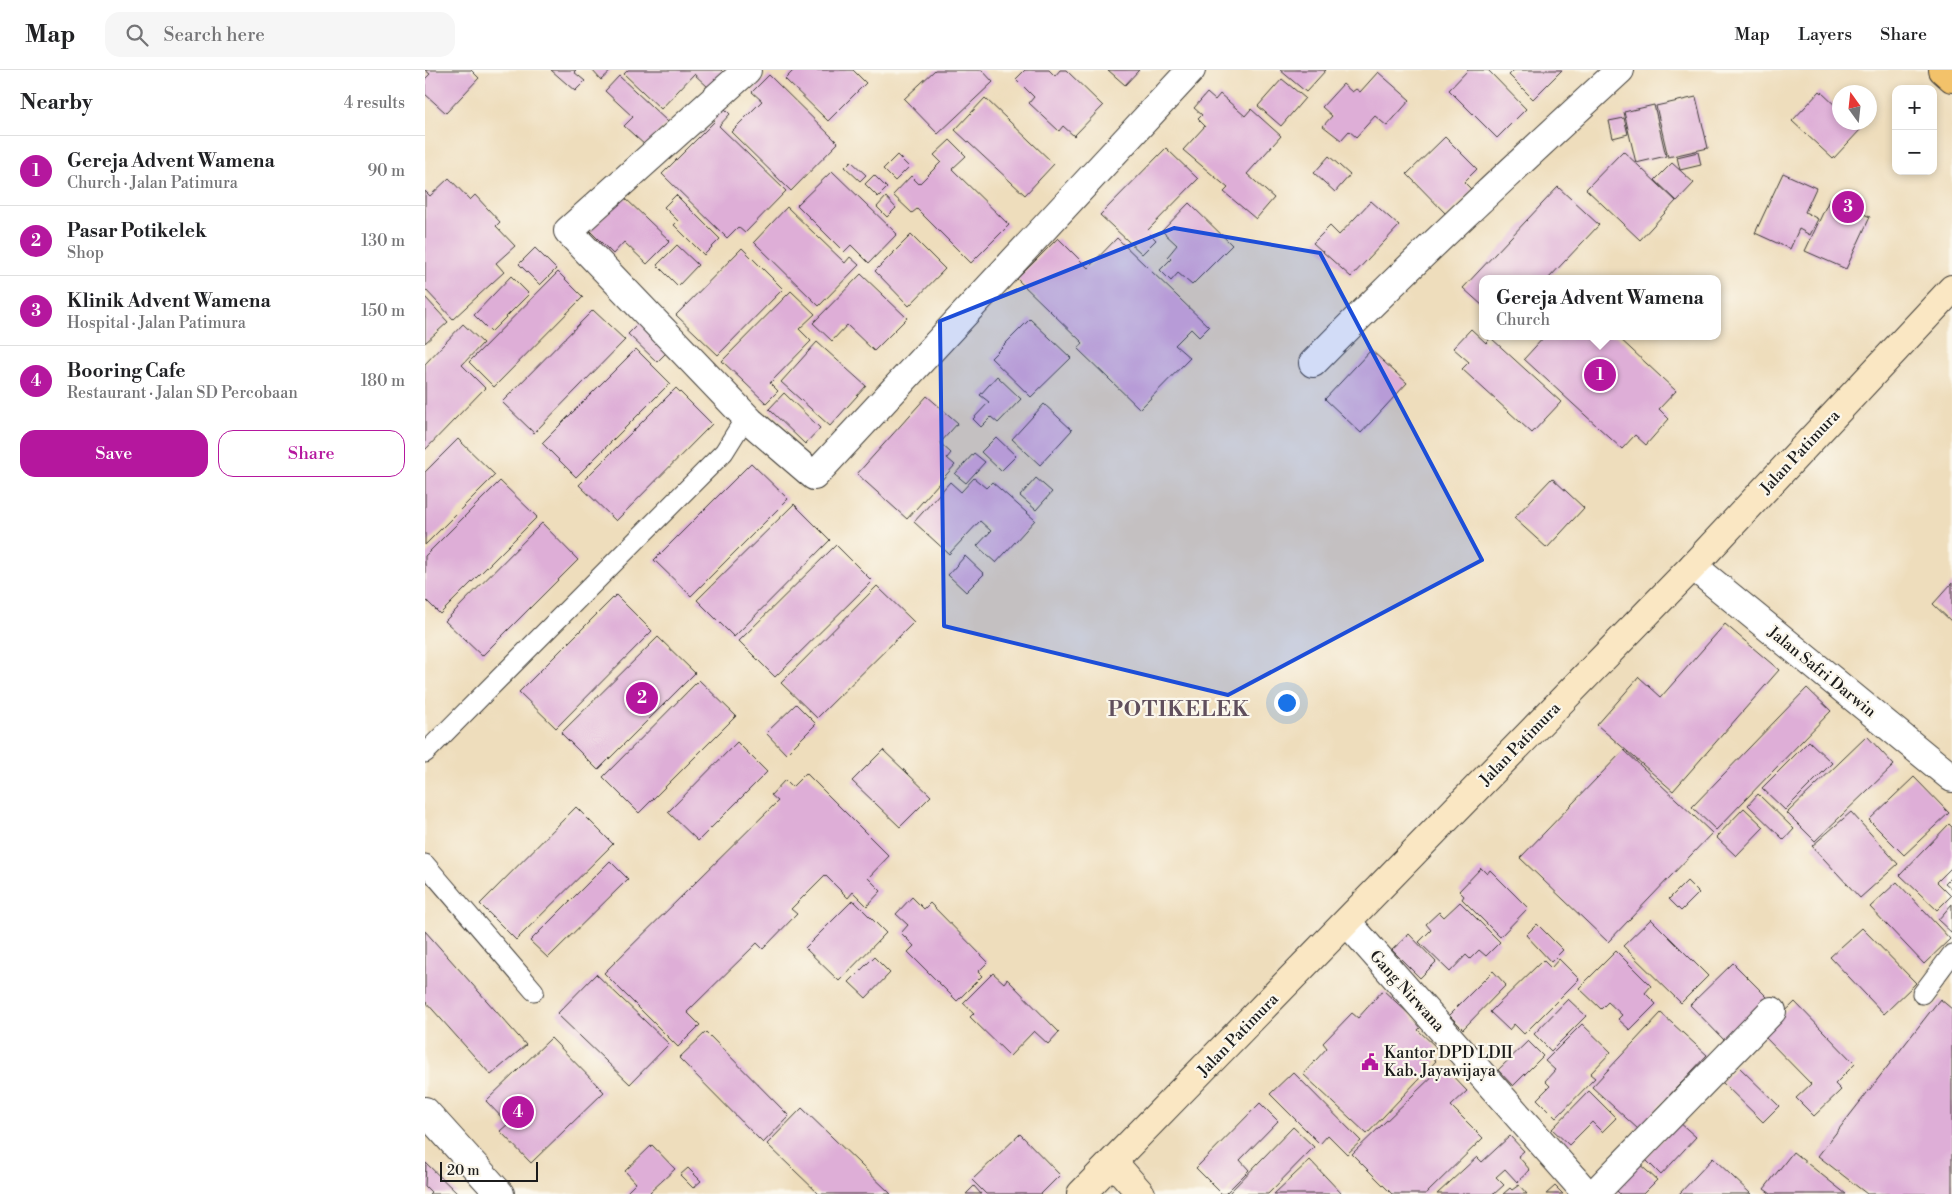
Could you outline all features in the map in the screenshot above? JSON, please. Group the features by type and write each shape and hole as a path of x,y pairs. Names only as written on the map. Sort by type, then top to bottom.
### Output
{"highway":[{"path":"1943,70 1952,78"}],"main road":[{"name":"Jalan Patimura","path":"1081,1194 1114,1163 1693,566 1952,289"},
{"path":"1114,1163 1141,1194"}],"street":[{"path":"747,70 567,231 750,421 814,476 1191,70"},
{"path":"1313,363 1375,300 1496,184 1620,70"},
{"name":"Jalan Safri Darwin","path":"1693,566 1952,778"},
{"name":"Gang Nirwana","path":"1347,922 1587,1194"},
{"path":"1594,1194 1772,1011"},
{"path":"425,1111 501,1194"}],"lane":[{"path":"425,753 724,452 739,428 750,421"},
{"path":"425,864 534,991"},
{"path":"1922,994 1952,954"}],"highlighted area":[{"path":"1174,228 1320,253 1482,560 1228,695 944,626 940,321"}],"building":[{"path":"425,70 471,70 479,78 446,113 425,94 425,79 430,74"},
{"path":"551,70 576,70 574,72 585,81 575,91"},
{"path":"592,70 612,70 601,80"},
{"path":"628,70 721,70 724,73 709,88 694,74 661,109 624,74"},
{"path":"794,70 853,70 866,83 828,121 785,79"},
{"path":"935,70 982,70 993,82 938,134 904,99"},
{"path":"1025,70 1049,70 1055,76 1060,70 1066,70 1103,106 1074,136 1063,126 1059,131 1029,103 1034,97 1016,79"},
{"path":"1108,70 1139,70 1125,85"},
{"path":"1280,70 1326,70 1306,92"},
{"path":"1468,70 1488,70 1526,109 1497,138 1449,90"},
{"path":"1514,70 1562,70 1533,99 1509,75"},
{"path":"1378,72 1410,100 1387,126 1375,116 1356,137 1349,131 1341,140 1323,126 1332,116 1322,107 1343,84 1352,92 1356,89 1360,92"},
{"path":"769,75 838,143 791,191 731,132 762,101 752,92"},
{"path":"619,76 668,122 646,146 624,126 633,117 605,91"},
{"path":"1282,79 1305,98 1281,126 1258,106"},
{"path":"1820,91 1832,102 1832,130 1860,130 1833,159 1792,121"},
{"path":"1207,93 1215,100 1220,94 1245,116 1251,109 1281,136 1247,174 1274,198 1256,219 1224,192 1228,188 1183,150 1205,126 1198,119 1202,115 1194,108"},
{"path":"1696,97 1708,148 1668,157 1656,106"},
{"path":"985,98 1054,164 1025,195 955,130"},
{"path":"720,104 730,114 719,126 786,191 745,233 738,227 727,238 662,174 715,121 708,115"},
{"path":"1654,105 1666,156 1636,163 1624,112"},
{"path":"1624,118 1628,134 1613,138 1609,121"},
{"path":"1445,137 1477,169 1464,182 1472,190 1447,215 1407,174"},
{"path":"950,140 966,156 952,169 1009,225 971,263 917,209 912,213 893,195 911,176 919,184 941,162 934,155"},
{"path":"1166,148 1198,179 1147,231 1156,240 1142,254 1100,215"},
{"path":"1623,151 1676,201 1640,240 1586,189"},
{"path":"1698,152 1701,165 1680,170 1677,157"},
{"path":"897,155 909,167 895,181 883,169"},
{"path":"1329,156 1350,175 1335,192 1314,173"},
{"path":"851,161 866,175 860,181 845,167"},
{"path":"1672,163 1694,183 1677,201 1655,180"},
{"path":"832,171 897,234 869,263 851,245 844,252 797,205"},
{"path":"1783,173 1816,188 1805,212 1818,219 1810,235 1799,229 1790,249 1755,233"},
{"path":"874,175 887,188 878,197 865,184"},
{"path":"449,178 470,200 475,195 500,222 496,226 515,246 496,263 504,272 453,319 425,289 425,191 430,196"},
{"path":"1558,187 1599,225 1552,275 1479,275 1479,302 1463,288"},
{"path":"676,195 720,239 704,255 674,225 678,221 664,207"},
{"path":"624,197 670,241 647,264 624,242 613,254 590,231"},
{"path":"886,197 896,208 887,217 877,207"},
{"path":"1830,198 1870,217 1846,269 1805,251"},
{"path":"1371,201 1399,226 1351,277 1313,243 1330,226 1339,235"},
{"path":"1189,203 1232,245 1192,285 1178,273 1171,281 1160,270 1171,259 1168,256 1177,245 1162,231"},
{"path":"787,207 845,263 850,257 859,265 819,306 754,242"},
{"path":"911,235 945,269 909,306 875,271"},
{"path":"1058,238 1088,268 1117,238 1209,327 1199,337 1191,329 1175,345 1190,358 1140,409 1078,349 1083,343 1017,279"},
{"path":"677,245 698,265 678,286 657,265"},
{"path":"535,248 556,269 540,285 519,264"},
{"path":"742,248 783,289 718,355 676,315"},
{"path":"558,272 583,297 494,387 469,362"},
{"path":"861,274 907,318 874,351 847,325 832,341 813,323"},
{"path":"511,276 529,294 491,332 474,315"},
{"path":"791,291 815,314 799,329 811,341 770,383 778,391 766,403 722,361"},
{"path":"425,297 448,322 425,343"},
{"path":"593,310 625,340 534,433 502,402"},
{"path":"1030,319 1071,358 1031,397 991,358"},
{"path":"641,321 670,349 657,362 628,334"},
{"path":"463,324 483,343 462,365 485,388 425,450 425,364"},
{"path":"1471,329 1479,336 1479,340 1486,343 1489,340 1493,340 1561,402 1532,433 1462,369 1469,362 1453,348"},
{"path":"1541,340 1621,340 1676,391 1659,409 1669,419 1646,445 1635,435 1622,449 1524,359"},
{"path":"817,342 866,386 830,426 781,382"},
{"path":"636,349 670,383 576,477 542,443"},
{"path":"1371,350 1407,383 1361,433 1325,399"},
{"path":"997,376 1021,399 998,423 991,417 981,427 973,419 989,402 980,395"},
{"path":"676,388 712,424 616,521 579,485"},
{"path":"784,393 820,428 805,444 769,409"},
{"path":"927,396 958,423 940,443 951,453 947,458 955,465 907,519 857,474"},
{"path":"1044,404 1072,430 1040,465 1012,439"},
{"path":"996,437 1016,456 1001,471 981,452"},
{"path":"458,439 495,475 425,545 425,472"},
{"path":"974,453 985,462 966,483 955,474"},
{"path":"751,463 788,499 691,596 654,560"},
{"path":"974,478 986,488 992,482 1035,520 996,563 977,546 991,531 980,521 949,554 914,522 950,482 961,492"},
{"path":"1036,478 1052,492 1036,510 1020,496"},
{"path":"1552,478 1584,508 1547,548 1514,518"},
{"path":"500,481 537,517 440,614 425,599 425,556"},
{"path":"794,504 830,540 734,637 697,600"},
{"path":"542,523 578,560 482,656 445,621"},
{"path":"836,545 872,581 775,677 739,641"},
{"path":"965,556 984,574 966,592 948,575"},
{"path":"1952,583 1952,622 1933,604"},
{"path":"877,586 914,622 817,718 781,683"},
{"path":"616,595 652,631 556,728 519,692"},
{"path":"1725,624 1779,670 1673,791 1597,725 1639,677 1661,697"},
{"path":"658,637 695,673 598,770 561,733"},
{"path":"699,680 736,716 639,813 603,777"},
{"path":"1807,688 1831,711 1716,830 1692,807"},
{"path":"796,704 816,724 786,754 766,733"},
{"path":"1867,736 1894,765 1815,841 1787,813"},
{"path":"1809,741 1832,763 1785,810 1762,788"},
{"path":"737,742 767,772 698,841 668,812"},
{"path":"883,750 931,796 900,827 852,781"},
{"path":"1624,750 1712,833 1608,942 1520,858"},
{"path":"806,773 889,856 868,878 881,891 867,906 853,892 848,898 825,875 791,909 797,914 763,949 757,943 687,1012 700,1025 678,1047 604,973 778,801 771,795 785,780 792,787"},
{"path":"1914,777 1949,813 1904,855 1869,820"},
{"path":"1758,794 1794,829 1784,840 1748,805"},
{"path":"576,807 613,844 516,940 480,904"},
{"path":"1744,808 1764,827 1736,856 1716,837"},
{"path":"1851,812 1898,864 1860,898 1812,846"},
{"path":"1949,824 1952,827 1952,867 1937,882 1951,896 1937,910 1900,875"},
{"path":"610,861 628,879 548,958 530,941"},
{"path":"1481,868 1487,874 1490,870 1528,908 1500,937 1462,899 1464,896 1459,891"},
{"path":"1952,876 1952,889 1945,883"},
{"path":"1687,881 1699,893 1681,911 1669,899"},
{"path":"1897,882 1950,939 1924,964 1870,907"},
{"path":"912,897 924,909 930,903 988,962 978,972 982,976 957,1001 908,952 914,946 901,933 908,925 896,914"},
{"path":"853,900 886,933 839,981 805,948"},
{"path":"1460,902 1500,942 1486,956 1479,950 1470,959 1466,955 1450,972 1419,942 1431,930 1426,924 1439,912 1444,917"},
{"path":"1952,904 1952,933 1938,920"},
{"path":"1651,919 1708,976 1681,1003 1623,946"},
{"path":"1537,924 1563,950 1551,962 1526,935"},
{"path":"1862,928 1916,983 1884,1014 1830,957"},
{"path":"425,931 526,1045 491,1075 425,1001"},
{"path":"1409,934 1436,962 1420,978 1392,950"},
{"path":"1616,951 1651,986 1645,993 1656,1004 1630,1030 1618,1019 1622,1015 1608,1002 1601,1009 1579,988"},
{"path":"874,957 890,973 866,998 849,982"},
{"path":"1559,959 1579,979 1524,1034 1514,1024 1509,1030 1490,1012 1543,960 1551,968"},
{"path":"1733,963 1768,998 1725,1041 1690,1005"},
{"path":"1493,971 1506,985 1463,1029 1449,1015"},
{"path":"993,973 1004,983 1007,979 1059,1032 1048,1044 1034,1031 1010,1056 970,1017 974,1013 963,1003"},
{"path":"596,974 669,1044 630,1084 557,1014"},
{"path":"1383,990 1422,1026 1418,1030 1436,1047 1429,1055 1436,1061 1367,1134 1303,1074 1327,1048 1323,1043 1352,1013 1358,1018"},
{"path":"1568,999 1586,1016 1551,1051 1534,1034"},
{"path":"1940,999 1952,1009 1952,1194 1867,1194 1818,1156"},
{"path":"1795,1002 1855,1064 1835,1084 1841,1090 1814,1116 1796,1098 1811,1084 1762,1034"},
{"path":"1661,1013 1707,1055 1638,1129 1592,1087"},
{"path":"1582,1024 1611,1052 1590,1074 1595,1078 1556,1118 1537,1099 1550,1086 1545,1081 1555,1070 1545,1061"},
{"path":"706,1032 789,1116 763,1143 679,1058"},
{"path":"551,1038 604,1092 531,1163 500,1131 508,1124 486,1101"},
{"path":"1528,1041 1543,1056 1513,1086 1498,1070"},
{"path":"1443,1066 1467,1091 1451,1106 1483,1138 1426,1194 1392,1194 1352,1154"},
{"path":"1738,1066 1779,1106 1763,1122 1722,1082"},
{"path":"1293,1072 1361,1141 1347,1154 1328,1135 1320,1144 1270,1094"},
{"path":"1589,1091 1616,1118 1602,1132 1592,1122 1569,1145 1552,1129"},
{"path":"1260,1103 1278,1121 1240,1160 1249,1170 1225,1194 1222,1194 1196,1168"},
{"path":"802,1108 891,1194 819,1194 767,1144"},
{"path":"1679,1122 1696,1137 1661,1175 1645,1159"},
{"path":"1293,1127 1314,1147 1268,1194 1228,1194"},
{"path":"1020,1134 1060,1175 1041,1194 986,1194 972,1180"},
{"path":"1510,1136 1524,1151 1518,1156 1530,1170 1517,1182 1505,1169 1496,1177 1504,1185 1494,1194 1437,1194 1477,1157 1482,1162"},
{"path":"652,1145 675,1169 650,1192 652,1194 625,1194 636,1183 625,1171"},
{"path":"1793,1152 1846,1194 1771,1194 1764,1189"},
{"path":"1713,1158 1751,1194 1679,1194"},
{"path":"1310,1160 1342,1194 1274,1194"},
{"path":"1637,1162 1657,1180 1643,1194 1620,1194 1613,1187"},
{"path":"426,1163 458,1194 429,1194 431,1192 425,1186"},
{"path":"688,1168 701,1181 693,1188 680,1175"},
{"path":"1519,1185 1527,1194 1503,1194 1510,1188 1512,1190"},
{"path":"974,1186 981,1194 966,1194"},
{"path":"1555,1186 1563,1194 1546,1194"}],"place":[{"name":"Klinik Advent Wamena","path":"1848,207"},
{"name":"Gereja Advent Wamena","path":"1600,375"},
{"name":"Pasar Potikelek","path":"642,698"},
{"name":"Kantor DPD LDII Kab. Jayawijaya","path":"1370,1062"},
{"name":"Booring Cafe","path":"518,1112"}],"district":[{"name":"POTIKELEK","path":"1179,710"}]}
